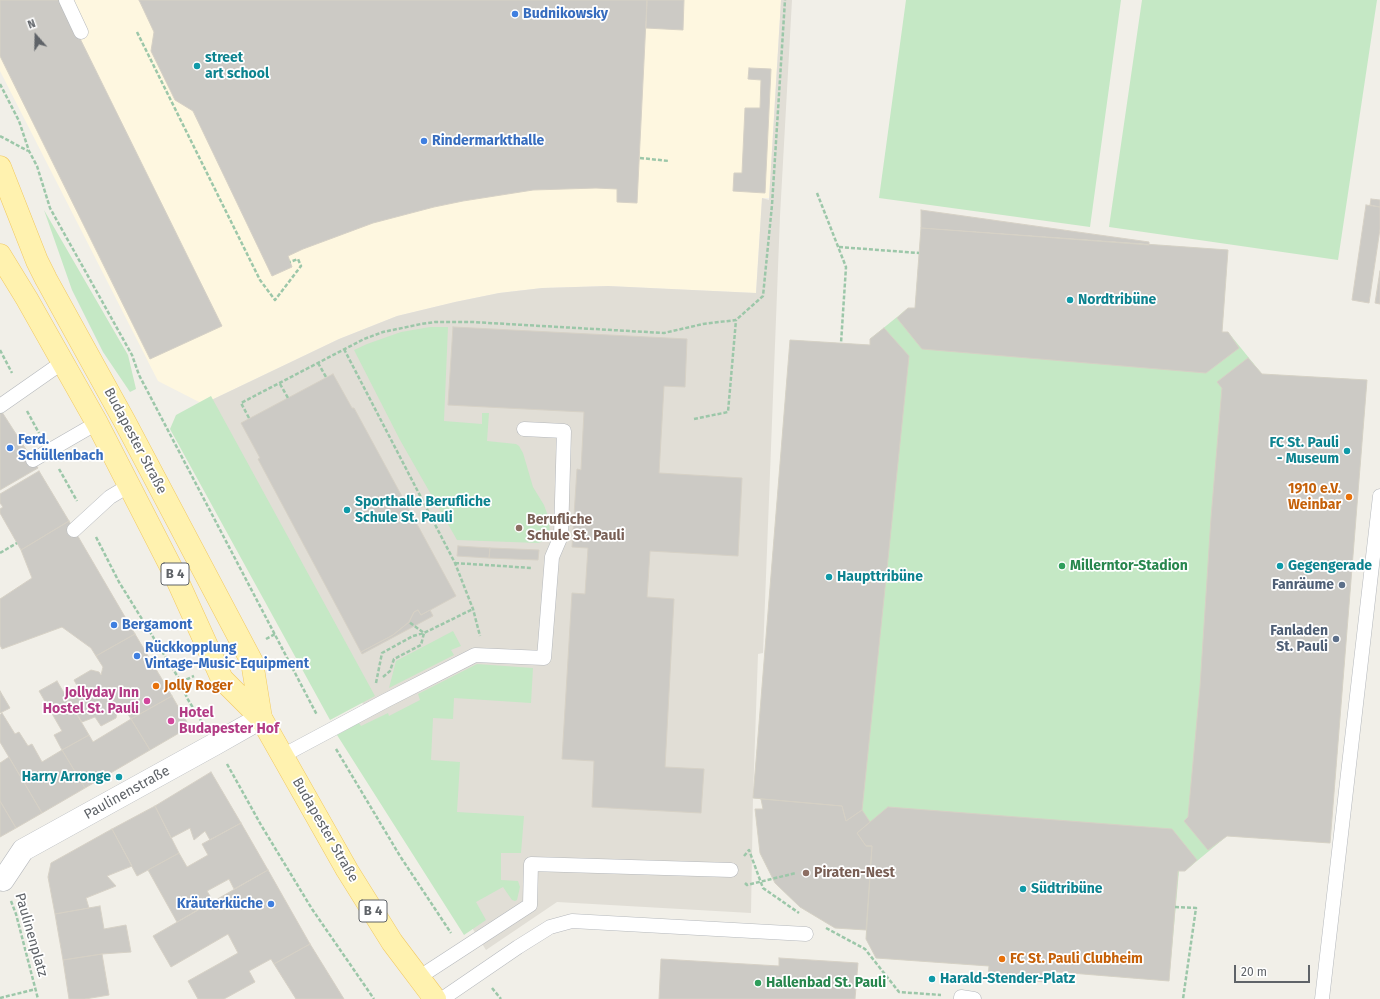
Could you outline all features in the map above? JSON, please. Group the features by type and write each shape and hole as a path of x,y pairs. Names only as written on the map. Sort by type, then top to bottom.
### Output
{"main road":[{"name":"Budapester Straße","path":"0,167 37,261 46,279 132,436 252,662 261,718"},
{"name":"Budapester Straße","path":"0,255 63,362 130,486 174,573 222,679 261,718 347,870 392,942 435,999"}],"street":[{"name":"Paulinenstraße","path":"3,880 23,850 261,718"}],"lane":[{"path":"66,0 81,32"},
{"path":"0,406 63,362"},
{"path":"33,460 97,423"},
{"path":"282,756 475,655 544,658 552,557 560,536 564,431 524,429"},
{"path":"74,530 110,497 130,486"},
{"path":"1322,999 1380,496"},
{"path":"418,978 530,905 531,864 731,870"},
{"path":"442,999 550,927 572,921 806,934"}],"path":[{"path":"249,418 241,403 364,339 383,332 421,324 435,322 472,322 664,333 703,324 736,320 763,296 772,205 785,0"},
{"path":"137,32 260,280 275,300 301,266 298,259 290,262"},
{"path":"0,84 19,121 29,151 37,166 50,208 132,356 139,375 327,732 400,856 441,919"},
{"path":"0,136 29,151"},
{"path":"640,158 669,161"},
{"path":"817,193 846,267 841,343"},
{"path":"839,247 919,253"},
{"path":"694,419 728,412 736,320"},
{"path":"344,349 455,563 472,609 480,638 475,655"},
{"path":"0,350 11,370 18,394 86,518 119,582 181,682 187,698 205,727"},
{"path":"318,363 326,377"},
{"path":"280,384 288,398"},
{"path":"0,553 17,543"},
{"path":"455,563 552,569"},
{"path":"385,701 376,684 382,652 413,636 424,634 472,609"},
{"path":"409,622 424,634"},
{"path":"376,684 390,671 394,659 420,645 424,634"},
{"path":"225,761 300,890 374,999"},
{"path":"749,850 763,888 805,917"},
{"path":"731,870 747,885 796,873"},
{"name":"Paulinenplatz","path":"3,880 16,914 38,999"},
{"path":"1175,907 1196,908 1183,999"},
{"path":"825,928 865,949 899,992 965,998"},
{"path":"0,998 36,988"}],"shaded area":[{"path":"0,0 781,0 769,198 762,198 756,293 608,286 542,288 499,293 397,316 339,339 203,404 158,381 0,71"},
{"name":"Berufliche Schule St. Pauli","path":"781,0 792,0 780,216 763,653 758,654 751,913 557,902 486,950 344,724 370,717 203,404 339,339 397,316 499,293 542,288 608,286 756,293 762,198 769,200"}],"green space":[{"path":"906,0 1121,0 1090,227 879,198"},
{"path":"1142,0 1377,0 1338,260 1109,227"},
{"path":"44,210 128,355 136,389 130,392 103,352 72,290"},
{"name":"Millerntor-Stadion","path":"921,228 1228,250 1222,332 1228,332 1262,374 1367,380 1330,843 1227,836 1185,871 1179,871 1169,981 1046,971 1045,982 988,978 989,966 876,958 866,939 866,930 835,928 800,907 775,883 760,853 755,809 763,809 761,799 753,798 790,340 870,345 870,339 908,308 915,308"},
{"path":"430,327 448,327 444,421 482,424 482,413 489,413 487,441 516,444 519,446 523,453 533,487 544,505 549,519 550,534 544,541 538,543 457,540 400,440 354,350 401,332"},
{"path":"211,396 375,696 330,720 170,429 176,415"},
{"path":"453,631 461,646 451,650 454,655 389,688 396,661"},
{"path":"477,664 533,668 531,703 454,698 453,719 433,718 431,760 460,762 457,812 524,816 521,853 501,853 501,880 518,881 520,887 517,900 512,900 503,887 476,902 486,920 464,935 337,735 359,723 361,726 388,713 389,716 420,700 418,694"}],"building":[{"path":"0,0 61,0 222,326 150,359 0,56"},
{"name":"Rindermarkthalle","path":"139,0 647,0 637,203 617,202 617,189 596,188 533,190 463,201 373,223 303,249 288,256 292,267 272,276 193,111 175,100 151,51 154,32"},
{"path":"647,0 684,0 683,30 646,28"},
{"path":"749,68 771,69 765,193 733,191 734,173 742,173 745,108 760,108 761,80 748,79"},
{"path":"1371,199 1380,200 1380,207 1370,205"},
{"path":"1366,205 1380,207 1380,229 1369,303 1352,300"},
{"path":"921,210 1149,242 1149,245 921,228"},
{"name":"Nordtribüne","path":"921,228 1228,250 1222,332 1228,332 1239,348 1206,373 922,349 897,318 908,308 915,308"},
{"path":"1380,271 1380,304 1375,303"},
{"path":"453,327 687,339 685,387 664,386 659,473 742,478 738,556 650,551 647,597 674,599 665,767 704,769 701,813 592,807 594,761 562,759 572,593 585,594 588,548 572,547 577,469 581,470 584,412 448,405"},
{"name":"Haupttribüne","path":"884,328 909,356 862,810 846,821 842,806 753,798 790,340 870,345 870,339"},
{"name":"Gegengerade","path":"1248,358 1262,374 1367,380 1330,843 1227,836 1208,850 1184,821 1188,817 1200,687 1211,518 1222,388 1217,382"},
{"name":"Sporthalle Berufliche Schule St. Pauli","path":"333,374 352,408 354,408 456,596 421,615 418,610 414,612 409,622 393,635 361,652 258,459 260,458 241,423"},
{"path":"0,409 38,468 0,490"},
{"path":"39,471 69,521 21,550 0,513 0,509 3,507 0,503 0,494"},
{"path":"69,521 135,634 96,656 91,648 62,627 2,649 0,645 0,599 32,578 21,550"},
{"path":"458,546 490,548 489,558 457,556"},
{"path":"490,548 539,550 538,560 489,558"},
{"path":"418,610 421,615 430,610 433,616 362,654 361,652 393,635 409,622 414,612"},
{"path":"135,634 172,696 131,719 123,706 118,707 116,718 101,726 95,717 82,722 68,700 80,691 74,680 91,670 99,672 101,675 103,667 96,656"},
{"path":"57,681 89,735 62,750 54,735 62,731 39,691"},
{"path":"0,691 10,708 0,713"},
{"path":"172,696 187,722 186,729 150,750 131,719"},
{"path":"2,713 15,734 19,732 28,746 32,744 42,762 62,750 85,788 42,813 0,742 0,715"},
{"path":"131,719 150,750 85,788 62,750 89,735 93,742"},
{"path":"9,757 42,813 16,828 0,801 0,763"},
{"path":"211,772 241,823 210,840 205,831 194,840 190,828 171,838 155,806"},
{"name":"Piraten-Nest","path":"761,799 842,806 846,821 862,810 870,822 857,833 866,846 872,846 866,930 835,928 800,907 775,883 760,853 755,809 763,809"},
{"path":"0,801 16,828 0,837"},
{"path":"155,806 179,853 137,876 112,829"},
{"name":"Südtribüne","path":"888,807 1172,829 1197,860 1185,871 1178,871 1169,981 1046,971 1045,982 988,978 989,966 876,958 866,939 872,846 866,846 857,833"},
{"path":"241,823 268,870 234,889 229,879 207,891 213,901 177,922 148,870 179,853 187,867 208,855 202,844"},
{"path":"112,829 132,866 107,876 116,886 86,898 89,908 55,914 48,877 51,863"},
{"path":"268,870 310,944 274,964 271,959 249,971 255,982 224,999 198,999 188,981 238,953 228,934 171,967 153,936"},
{"path":"100,906 104,929 126,925 131,952 102,954 63,960 55,914"},
{"path":"310,944 344,999 296,999 274,964"},
{"path":"102,954 109,995 85,999 69,999 63,960"},
{"name":"Hallenbad St. Pauli","path":"779,958 858,963 855,999 659,999 661,959 779,966"}],"place":[{"name":"Budnikowsky","path":"515,14"},
{"name":"street art school","path":"197,66"},
{"name":"Rindermarkthalle","path":"424,141"},
{"name":"Nordtribüne","path":"1070,300"},
{"name":"Ferd. Schüllenbach","path":"10,448"},
{"name":"FC St. Pauli - Museum","path":"1347,451"},
{"name":"1910 e.V. Weinbar","path":"1349,497"},
{"name":"Sporthalle Berufliche Schule St. Pauli","path":"347,510"},
{"name":"Berufliche Schule St. Pauli","path":"519,528"},
{"name":"Millerntor-Stadion","path":"1062,566"},
{"name":"Gegengerade","path":"1280,566"},
{"name":"Haupttribüne","path":"829,577"},
{"name":"Fanräume","path":"1342,585"},
{"name":"Bergamont","path":"114,625"},
{"name":"Fanladen St. Pauli","path":"1336,639"},
{"name":"Rückkopplung Vintage-Music-Equipment","path":"137,656"},
{"name":"Jolly Roger","path":"156,686"},
{"name":"Jollyday Inn Hostel St. Pauli","path":"147,701"},
{"name":"Hotel Budapester Hof","path":"171,721"},
{"name":"Harry Arronge","path":"119,777"},
{"name":"Piraten-Nest","path":"806,873"},
{"name":"Südtribüne","path":"1023,889"},
{"name":"Kräuterküche","path":"271,904"},
{"name":"FC St. Pauli Clubheim","path":"1002,959"},
{"name":"Harald-Stender-Platz","path":"932,979"},
{"name":"Hallenbad St. Pauli","path":"758,983"}]}
